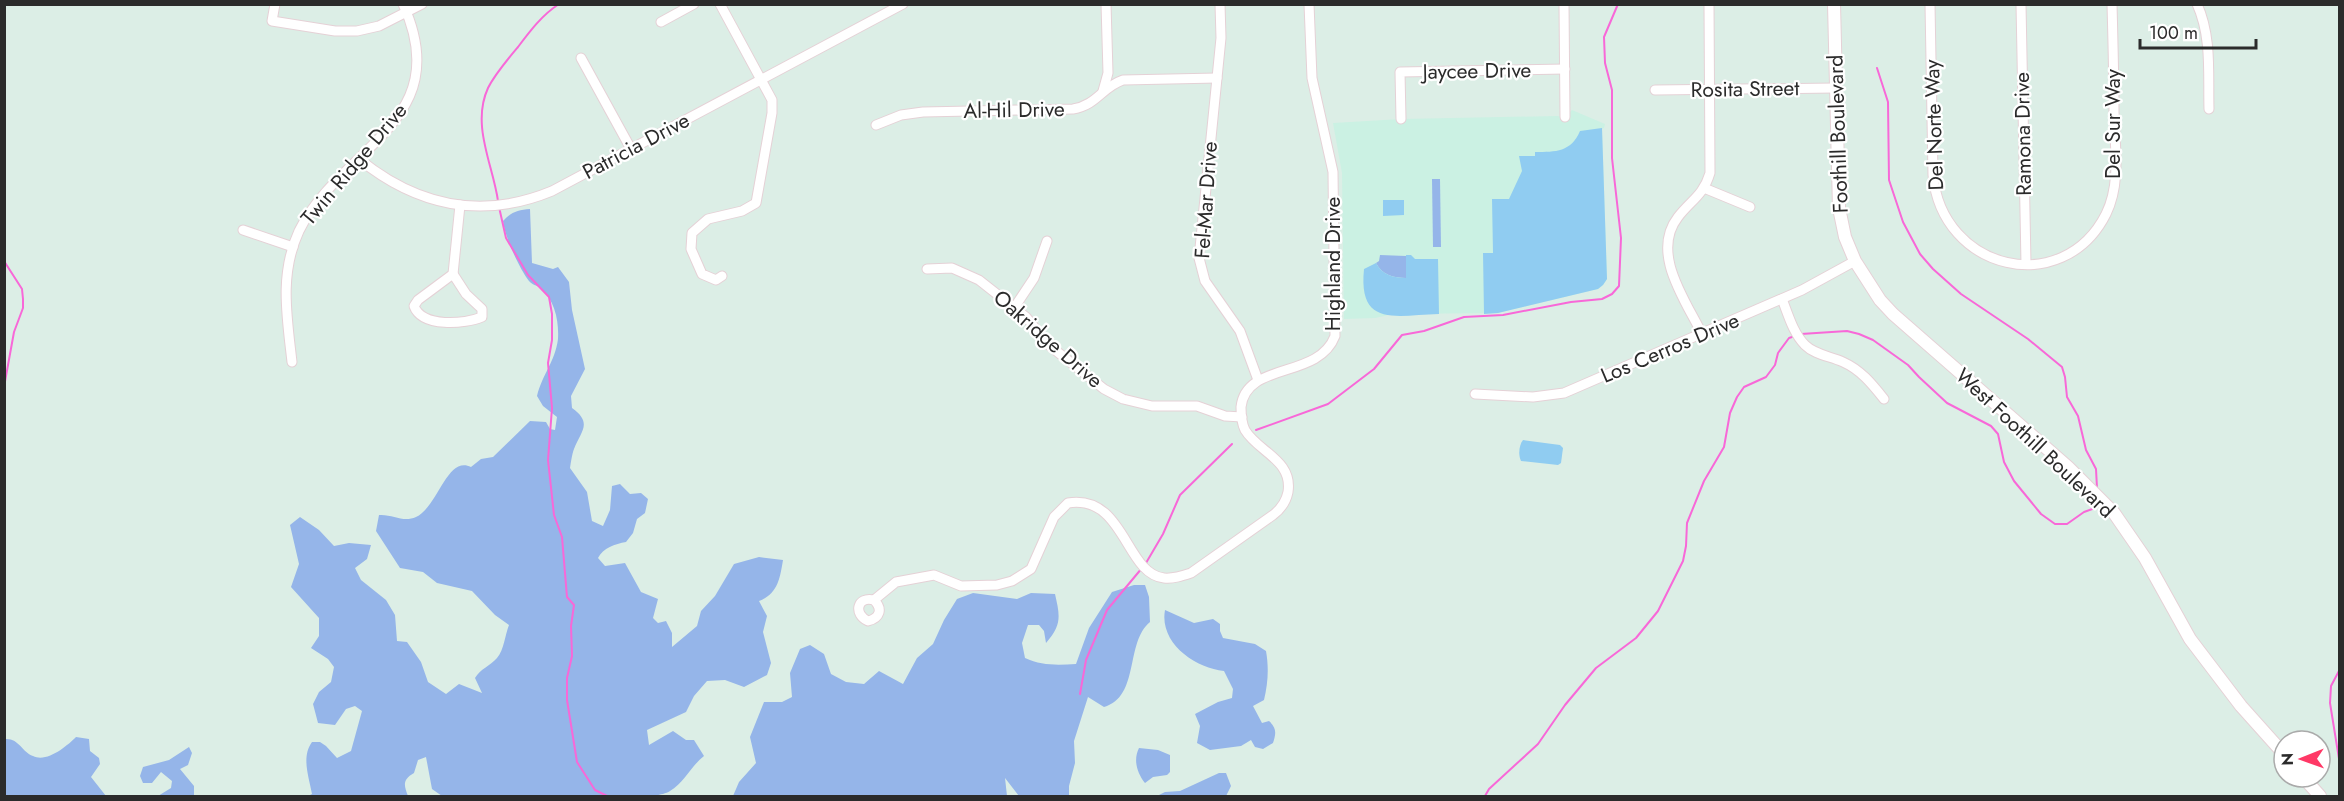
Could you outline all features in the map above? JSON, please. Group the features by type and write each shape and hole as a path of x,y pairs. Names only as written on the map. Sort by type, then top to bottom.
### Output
{"street":[{"path":"275,4 272,21 335,31 357,31 379,26 405,8 422,4"},
{"path":"661,22 694,4"},
{"path":"720,4 772,100 772,113 756,203 742,211 708,219 692,232 690,239 691,249 702,274 716,279 722,276"},
{"name":"Patricia Drive","path":"359,159 386,179 406,190 427,198 460,205 499,205 542,195 903,4"},
{"path":"1101,94 1108,74 1106,4"},
{"name":"Fel-Mar Drive","path":"1220,4 1221,38 1199,250 1200,266 1205,281 1240,331 1258,380"},
{"name":"Highland Drive","path":"1258,380 1320,357 1332,344 1335,336 1333,172 1312,78 1309,4"},
{"path":"1564,4 1565,117"},
{"path":"1702,334 1672,272 1667,251 1674,223 1704,188 1710,163 1709,4"},
{"name":"Foothill Boulevard","path":"1834,4 1839,208 1845,237 1855,261"},
{"name":"Del Norte Way","path":"1930,4 1933,175 1938,203 1951,228 1972,248 1997,261 2026,264"},
{"name":"Ramona Drive","path":"2021,4 2026,264"},
{"name":"Del Sur Way","path":"2026,264 2054,260 2079,246 2099,226 2111,200 2115,172 2112,4"},
{"path":"2197,4 2207,38 2209,109"},
{"name":"Twin Ridge Drive","path":"292,362 285,291 286,272 292,247 308,215 396,120 413,88 418,53 414,29 405,8"},
{"path":"581,58 631,149"},
{"name":"Jaycee Drive","path":"1401,119 1400,72 1565,69"},
{"name":"Al-Hil Drive","path":"876,125 901,115 923,112 1073,109 1094,102 1111,85 1123,80 1216,78"},
{"name":"Rosita Street","path":"1655,90 1835,88"},
{"path":"1704,188 1750,207"},
{"path":"453,274 418,300 414,306 424,318 450,323 471,322 482,317 482,309 466,294 453,274 460,205"},
{"path":"243,230 292,247"},
{"path":"1014,308 1034,278 1047,241"},
{"name":"Los Cerros Drive","path":"1474,394 1533,397 1556,395 1782,299 1855,261"},
{"name":"West Foothill Boulevard","path":"1855,261 1867,283 1893,314 2068,466 2114,513 2145,558 2190,639 2223,683 2272,740"},
{"name":"Oakridge Drive","path":"927,269 943,267 962,270 979,280 1033,324 1050,346 1104,388 1123,399 1152,406 1197,406 1225,416 1242,417"},
{"path":"1782,299 1796,331 1805,344 1818,353 1853,368 1872,384 1884,399"},
{"path":"874,600 896,582 934,575 961,586 997,585 1012,581 1031,569 1054,517 1061,508 1074,502 1086,504 1108,514 1140,561 1154,575 1170,578 1191,573 1278,511 1287,496 1288,483 1285,472 1278,462 1245,430 1242,417 1244,396 1258,380"}],"shaded area":[{"path":"1572,110 1605,124 1602,129 1607,279 1603,285 1598,289 1498,313 1393,314 1375,318 1344,319 1342,173 1333,123 1401,119 1565,117"},
{"path":"1602,128 1607,279 1598,289 1498,313 1484,314 1483,253 1493,253 1492,199 1509,199 1522,171 1519,156 1535,156 1535,152 1562,149 1572,143 1580,131"},
{"path":"1432,179 1440,179 1441,247 1433,247"},
{"path":"1383,200 1404,200 1404,215 1383,216"},
{"path":"530,209 532,263 553,269 558,267 569,282 572,310 585,369 571,396 572,408 584,423 573,451 570,468 587,492 592,521 603,526 610,510 612,486 620,484 630,494 641,493 648,499 645,513 637,519 633,533 626,542 610,547 598,558 605,566 625,563 641,592 658,599 653,618 658,623 666,621 672,633 672,647 697,626 701,611 715,596 734,564 759,557 783,560 774,590 759,601 767,616 763,632 771,663 767,675 744,687 725,680 707,681 694,696 686,712 647,730 649,745 673,731 686,740 694,740 704,756 675,788 656,796 442,796 432,789 426,757 418,760 414,773 406,780 408,796 308,796 312,794 306,761 312,742 320,742 337,758 351,751 362,711 355,706 346,709 335,725 318,723 313,704 319,692 331,682 334,667 328,659 311,648 319,636 319,618 291,587 299,564 290,525 300,517 319,530 334,546 349,543 371,545 367,559 355,568 361,580 386,600 395,615 397,641 407,642 421,662 428,682 446,694 459,684 482,693 475,678 497,658 501,651 509,625 495,615 472,591 437,583 423,572 400,568 376,531 379,515 402,519 416,517 424,511 455,468 463,465 471,467 481,459 493,457 530,421 546,422 550,429 555,430 557,417 543,406 537,396 556,347 557,318 549,298 539,287 530,282 521,268 509,244 503,221 515,212"},
{"path":"1380,255 1406,256 1406,278 1385,273 1376,263"},
{"path":"1406,255 1411,255 1415,259 1438,259 1439,314 1395,316 1383,314 1367,301 1364,269 1376,263 1389,275 1406,278"},
{"path":"1523,440 1560,445 1563,448 1561,463 1558,465 1521,461 1519,450"},
{"path":"1134,585 1145,585 1149,597 1150,622 1142,631 1137,642 1128,681 1123,692 1115,701 1104,707 1088,697 1074,741 1075,763 1069,796 1019,796 1005,778 1007,796 733,796 739,782 756,763 750,737 764,702 782,702 792,697 790,673 800,649 810,645 824,654 831,674 846,682 864,684 879,671 903,684 917,658 933,644 957,599 973,593 1017,599 1031,593 1055,594 1059,614 1055,631 1046,643 1044,631 1039,625 1028,625 1022,643 1025,658 1044,664 1076,664 1089,628 1112,592"},
{"path":"1165,610 1194,623 1213,619 1220,624 1223,638 1255,644 1266,651 1268,676 1264,700 1253,706 1262,723 1269,721 1275,729 1273,743 1263,749 1255,747 1251,740 1241,746 1210,750 1197,743 1200,726 1195,714 1218,702 1232,698 1233,689 1224,671 1202,665 1191,659 1173,643 1165,622"},
{"path":"76,737 89,739 90,751 99,758 100,764 91,777 106,796 5,796 5,739 14,741 29,754 38,758 56,752"},
{"path":"189,747 192,753 188,765 180,769 194,786 194,796 158,796 171,788 172,781 161,772 152,783 143,783 140,776 143,767 169,760"},
{"path":"1139,748 1158,750 1170,755 1170,772 1167,775 1153,777 1145,783 1137,766 1136,757"},
{"path":"1219,773 1226,773 1231,786 1226,796 1157,796 1165,792 1180,791"}],"waterway":[{"path":"498,201 482,131 483,102 488,88 502,67 537,24 559,4"},
{"path":"1256,430 1328,404 1374,369 1402,335 1424,331 1464,317 1503,315 1571,302 1602,299 1612,294 1619,286 1621,238 1612,158 1612,90 1605,63 1604,37 1618,4"},
{"path":"1877,68 1888,102 1889,180 1903,222 1920,254 1933,269 1961,294 2028,339 2062,367 2067,397 2078,416 2086,450 2096,469 2097,488"},
{"path":"499,207 506,238 528,275 549,297 552,314 552,340 548,363 552,408 548,460 554,515 562,537 567,597 574,605 567,700 577,762 595,790 607,796"},
{"path":"4,261 22,289 23,299 23,308 14,332 4,387"},
{"path":"1801,334 1847,331 1873,340 1908,365 1947,403 1991,426 1998,434 2004,462 2014,481 2041,514 2055,524 2067,524 2084,512 2095,508 2096,503"},
{"path":"1485,796 1489,789 1538,744 1565,705 1596,668 1636,638 1658,611 1683,561 1687,523 1704,481 1724,447 1730,413 1737,397 1744,387 1766,377 1775,365 1778,353 1789,338 1795,336"},
{"path":"1146,563 1163,534 1180,495 1232,444"},
{"path":"1080,694 1086,660 1107,610 1142,568"},
{"path":"2340,669 2331,686 2330,703 2340,765"}]}
